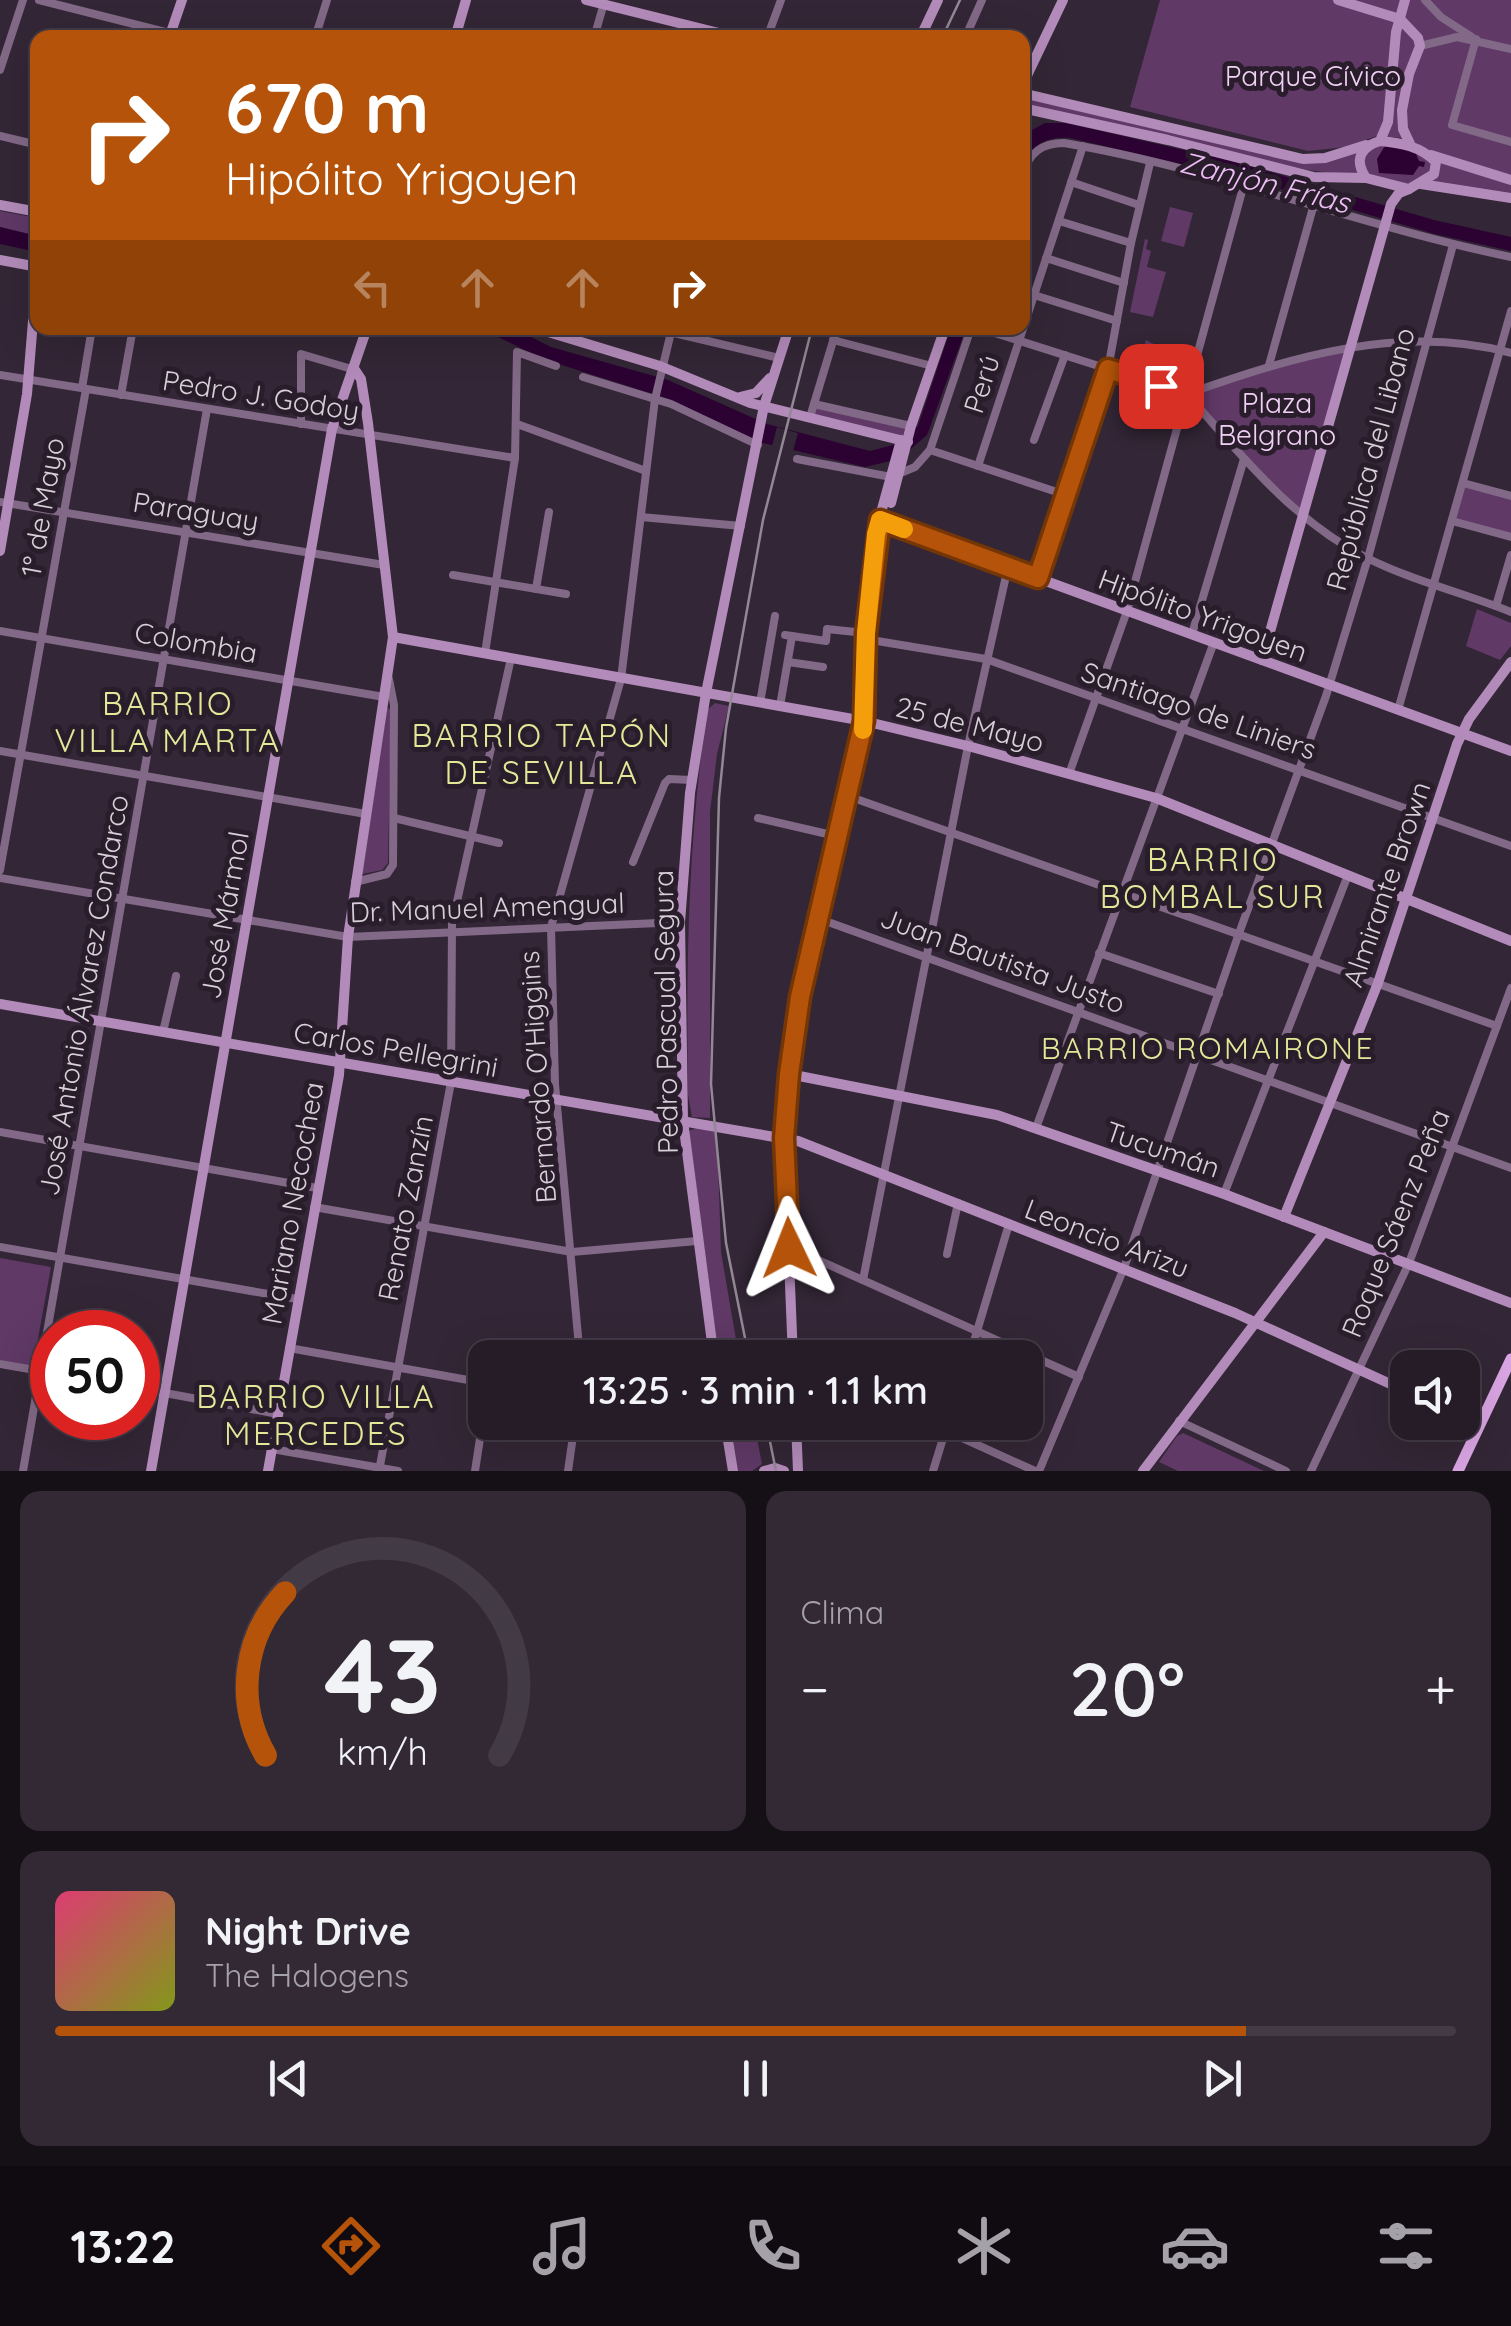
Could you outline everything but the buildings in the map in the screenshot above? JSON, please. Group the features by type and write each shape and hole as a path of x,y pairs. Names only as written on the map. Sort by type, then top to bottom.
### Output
{"main road":[{"path":"1480,1424 1511,1359"},
{"path":"1458,1471 1472,1440"}],"street":[{"path":"0,70 23,0"},
{"path":"39,0 151,30"},
{"path":"172,30 182,0"},
{"path":"318,30 327,0"},
{"path":"457,30 466,0"},
{"path":"586,0 709,30"},
{"path":"770,30 781,0"},
{"path":"924,30 938,0"},
{"path":"968,30 982,0"},
{"path":"1030,69 1063,0"},
{"path":"1338,0 1400,18 1413,31 1420,46 1409,74 1402,110 1403,129 1417,149 1436,162 1436,168 1429,180 1399,193 1390,205"},
{"path":"1380,141 1388,122 1405,0"},
{"path":"1426,0 1441,17 1476,40"},
{"path":"596,30 604,2"},
{"path":"1420,46 1450,37 1511,50"},
{"path":"1476,40 1452,125 1511,142"},
{"path":"1030,84 1303,159 1325,158 1380,141 1511,180"},
{"path":"1030,110 1314,177 1366,178 1409,189"},
{"path":"0,136 30,143"},
{"path":"1030,160 1035,152 1058,143 1084,146 1244,184 1453,245 1511,257"},
{"path":"1366,145 1359,159 1366,178"},
{"name":"Perú","path":"1030,307 1084,146"},
{"path":"1038,578 1108,369 1150,162"},
{"path":"1071,182 1139,205"},
{"path":"1262,660 1390,205 1390,195 1379,183"},
{"path":"1069,774 1127,611 1244,184"},
{"path":"1422,184 1511,198"},
{"path":"1269,365 1314,204"},
{"path":"0,205 30,211"},
{"path":"1058,220 1131,242"},
{"name":"República del Libano","path":"1037,1471 1124,1268 1238,936 1330,685 1453,245"},
{"path":"1046,258 1124,283"},
{"path":"0,260 30,266"},
{"path":"1034,295 1117,321"},
{"path":"1398,710 1511,311"},
{"path":"0,551 4,502 28,380 32,335"},
{"name":"1° de Mayo","path":"0,870 64,512 91,335"},
{"path":"121,395 131,335"},
{"name":"Mariano Necochea","path":"268,1471 340,1062 348,937 393,637 362,379 355,370 365,335"},
{"path":"550,335 760,435"},
{"name":"Bernardo O'Higgins","path":"579,1340 556,1099 551,927 621,679 657,384 670,335"},
{"path":"690,335 779,358"},
{"name":"Pedro Pascual Segura","path":"711,1340 683,1121 680,922 692,780 706,693 764,406 787,335"},
{"path":"810,417 835,335"},
{"path":"792,1340 784,1138 800,997 864,721 865,636 883,522 902,445 943,335"},
{"path":"797,459 895,476 917,465 930,450 969,335"},
{"path":"1003,335 1188,394 1304,518 1368,558 1511,612"},
{"name":"Perú","path":"978,466 1021,335"},
{"path":"833,340 932,366"},
{"path":"1188,394 1269,365 1351,345 1426,343 1511,353"},
{"path":"485,653 515,458 517,352 556,366"},
{"path":"301,424 301,354 355,370"},
{"path":"1034,440 1065,355"},
{"name":"José Mármol","path":"151,1471 332,429 355,370"},
{"path":"734,397 756,393 774,373"},
{"name":"Pedro J. Godoy","path":"0,375 515,458"},
{"path":"583,377 734,397 902,445"},
{"path":"814,404 911,426"},
{"name":"José Antonio Álvarez Condarco","path":"51,1310 206,409"},
{"path":"516,424 646,471"},
{"path":"930,450 1066,495"},
{"path":"1192,634 1244,458"},
{"path":"1463,483 1511,496"},
{"name":"Paraguay","path":"4,502 384,565"},
{"path":"536,589 549,512"},
{"path":"641,517 741,526"},
{"path":"1452,521 1511,537"},
{"name":"Hipólito Yrigoyen","path":"883,522 1511,751"},
{"path":"1496,606 1511,554"},
{"path":"863,1280 968,746 1008,567"},
{"path":"453,574 566,594"},
{"path":"760,703 775,616"},
{"name":"Santiago de Liniers","path":"788,662 789,636 826,641 827,628 986,660 1511,846"},
{"name":"Colombia","path":"0,631 384,698"},
{"name":"25 de Mayo","path":"393,637 864,721 968,746 1156,798 1511,940"},
{"path":"1036,1128 1214,642"},
{"name":"Renato Zanzín","path":"379,1469 450,1082 450,932 511,658"},
{"path":"780,706 788,662 824,668"},
{"name":"Almirante Brown","path":"1284,1216 1378,983 1462,733 1511,662"},
{"name":"Mariano Necochea","path":"356,882 387,874 392,869 394,705 387,675"},
{"path":"0,751 366,814"},
{"path":"633,862 665,783 692,780"},
{"path":"845,795 1497,1026"},
{"path":"394,818 499,843"},
{"path":"758,818 836,836"},
{"path":"1224,1194 1348,875"},
{"name":"Dr. Manuel Amengual","path":"0,878 348,937 680,922"},
{"name":"Juan Bautista Justo","path":"818,918 1511,1168"},
{"path":"1100,953 1218,994"},
{"path":"163,1032 176,976"},
{"name":"Roque Sáenz Peña","path":"1310,1471 1409,1263 1511,988"},
{"name":"Carlos Pellegrini","path":"0,1004 784,1138"},
{"name":"Tucumán","path":"789,1074 982,1111 1036,1128 1284,1216 1511,1303"},
{"path":"0,1132 317,1188"},
{"name":"Leoncio Arizu","path":"784,1138 1124,1268 1254,1321 1390,1384"},
{"path":"947,1254 958,1203"},
{"path":"314,1206 572,1252 697,1241"},
{"path":"974,1340 1009,1224"},
{"path":"1142,1471 1324,1232"},
{"path":"0,1247 297,1300"},
{"path":"789,1248 996,1340"},
{"path":"289,1348 468,1379"},
{"path":"1043,1361 1079,1377"},
{"path":"0,1364 30,1369"},
{"path":"160,1392 278,1414"},
{"path":"1178,1421 1286,1471"},
{"name":"José Antonio Álvarez Condarco","path":"24,1471 30,1436"},
{"path":"474,1471 479,1440"},
{"path":"568,1471 573,1440"},
{"path":"728,1440 733,1471"},
{"path":"797,1440 798,1471"},
{"path":"933,1471 943,1440"},
{"path":"965,1440 1037,1471"},
{"path":"272,1449 398,1471"},
{"path":"764,1471 784,1471"}],"green space":[{"name":"Parque Cívico","path":"1160,0 1511,0 1511,177 1401,138 1377,136 1346,147 1308,151 1130,107"},
{"path":"1030,98 1303,161 1380,143 1397,144 1511,182 1511,195 1409,188 1367,177 1307,170 1030,107"},
{"path":"1170,207 1193,213 1184,247 1161,241"},
{"path":"0,211 30,217 30,234 0,227"},
{"path":"1145,239 1146,249 1151,251 1147,267 1166,272 1153,317 1130,312"},
{"path":"1146,340 1171,353 1167,370 1141,357"},
{"name":"Plaza Belgrano","path":"1349,348 1303,515 1246,459 1191,394 1269,367"},
{"path":"814,404 911,426 908,442 810,417"},
{"path":"1463,483 1511,496 1511,537 1452,521"},
{"path":"1477,609 1511,623 1511,646 1500,660 1466,646"},
{"path":"715,703 729,706 717,754 710,812 710,1118 692,1117 688,1095 687,997 696,807 707,710"},
{"path":"387,708 391,709 388,863 382,870 362,874"},
{"path":"696,1128 717,1132 721,1252 736,1340 717,1340 689,1131"},
{"path":"0,1258 51,1267 43,1310 30,1310 30,1365 0,1360"},
{"path":"1183,1433 1264,1471 1178,1471 1159,1462"},
{"path":"733,1440 757,1440 762,1464 752,1471 738,1471"}],"water":[{"name":"Zanjón Frías","path":"1045,123 1066,123 1236,162 1434,220 1511,237 1511,251 1435,234 1250,180 1070,138 1042,142 1030,152 1030,131"},
{"path":"1386,144 1415,151 1419,161 1425,162 1424,167 1419,166 1413,175 1379,173 1377,159"},
{"path":"0,227 30,234 30,250 0,244"},
{"path":"494,335 527,335 551,347 668,380 767,424 870,451 893,445 918,426 949,335 963,335 927,435 899,459 865,467 759,442 672,400 546,360"}],"pier":[{"path":"777,427 798,433 793,451 772,446"}],"tram line":[{"path":"946,30 960,0"},
{"path":"745,1340 726,1243 711,1084 719,798 726,728 763,520 810,335"},
{"path":"770,1440 776,1471"}],"slow traffic":[{"path":"863,730 866,633 876,534 880,520 904,529"}],"district":[{"name":"BARRIO VILLA MARTA","path":"168,722"},
{"name":"BARRIO TAPÓN DE SEVILLA","path":"542,754"},
{"name":"BARRIO BOMBAL SUR","path":"1213,878"},
{"name":"BARRIO ROMAIRONE","path":"1208,1048"},
{"name":"BARRIO VILLA MERCEDES","path":"316,1414"}],"route":[{"path":"789,1248 784,1138 789,1074 800,997 864,721 866,633 880,520 1038,578 1108,369 1161,386"}]}
